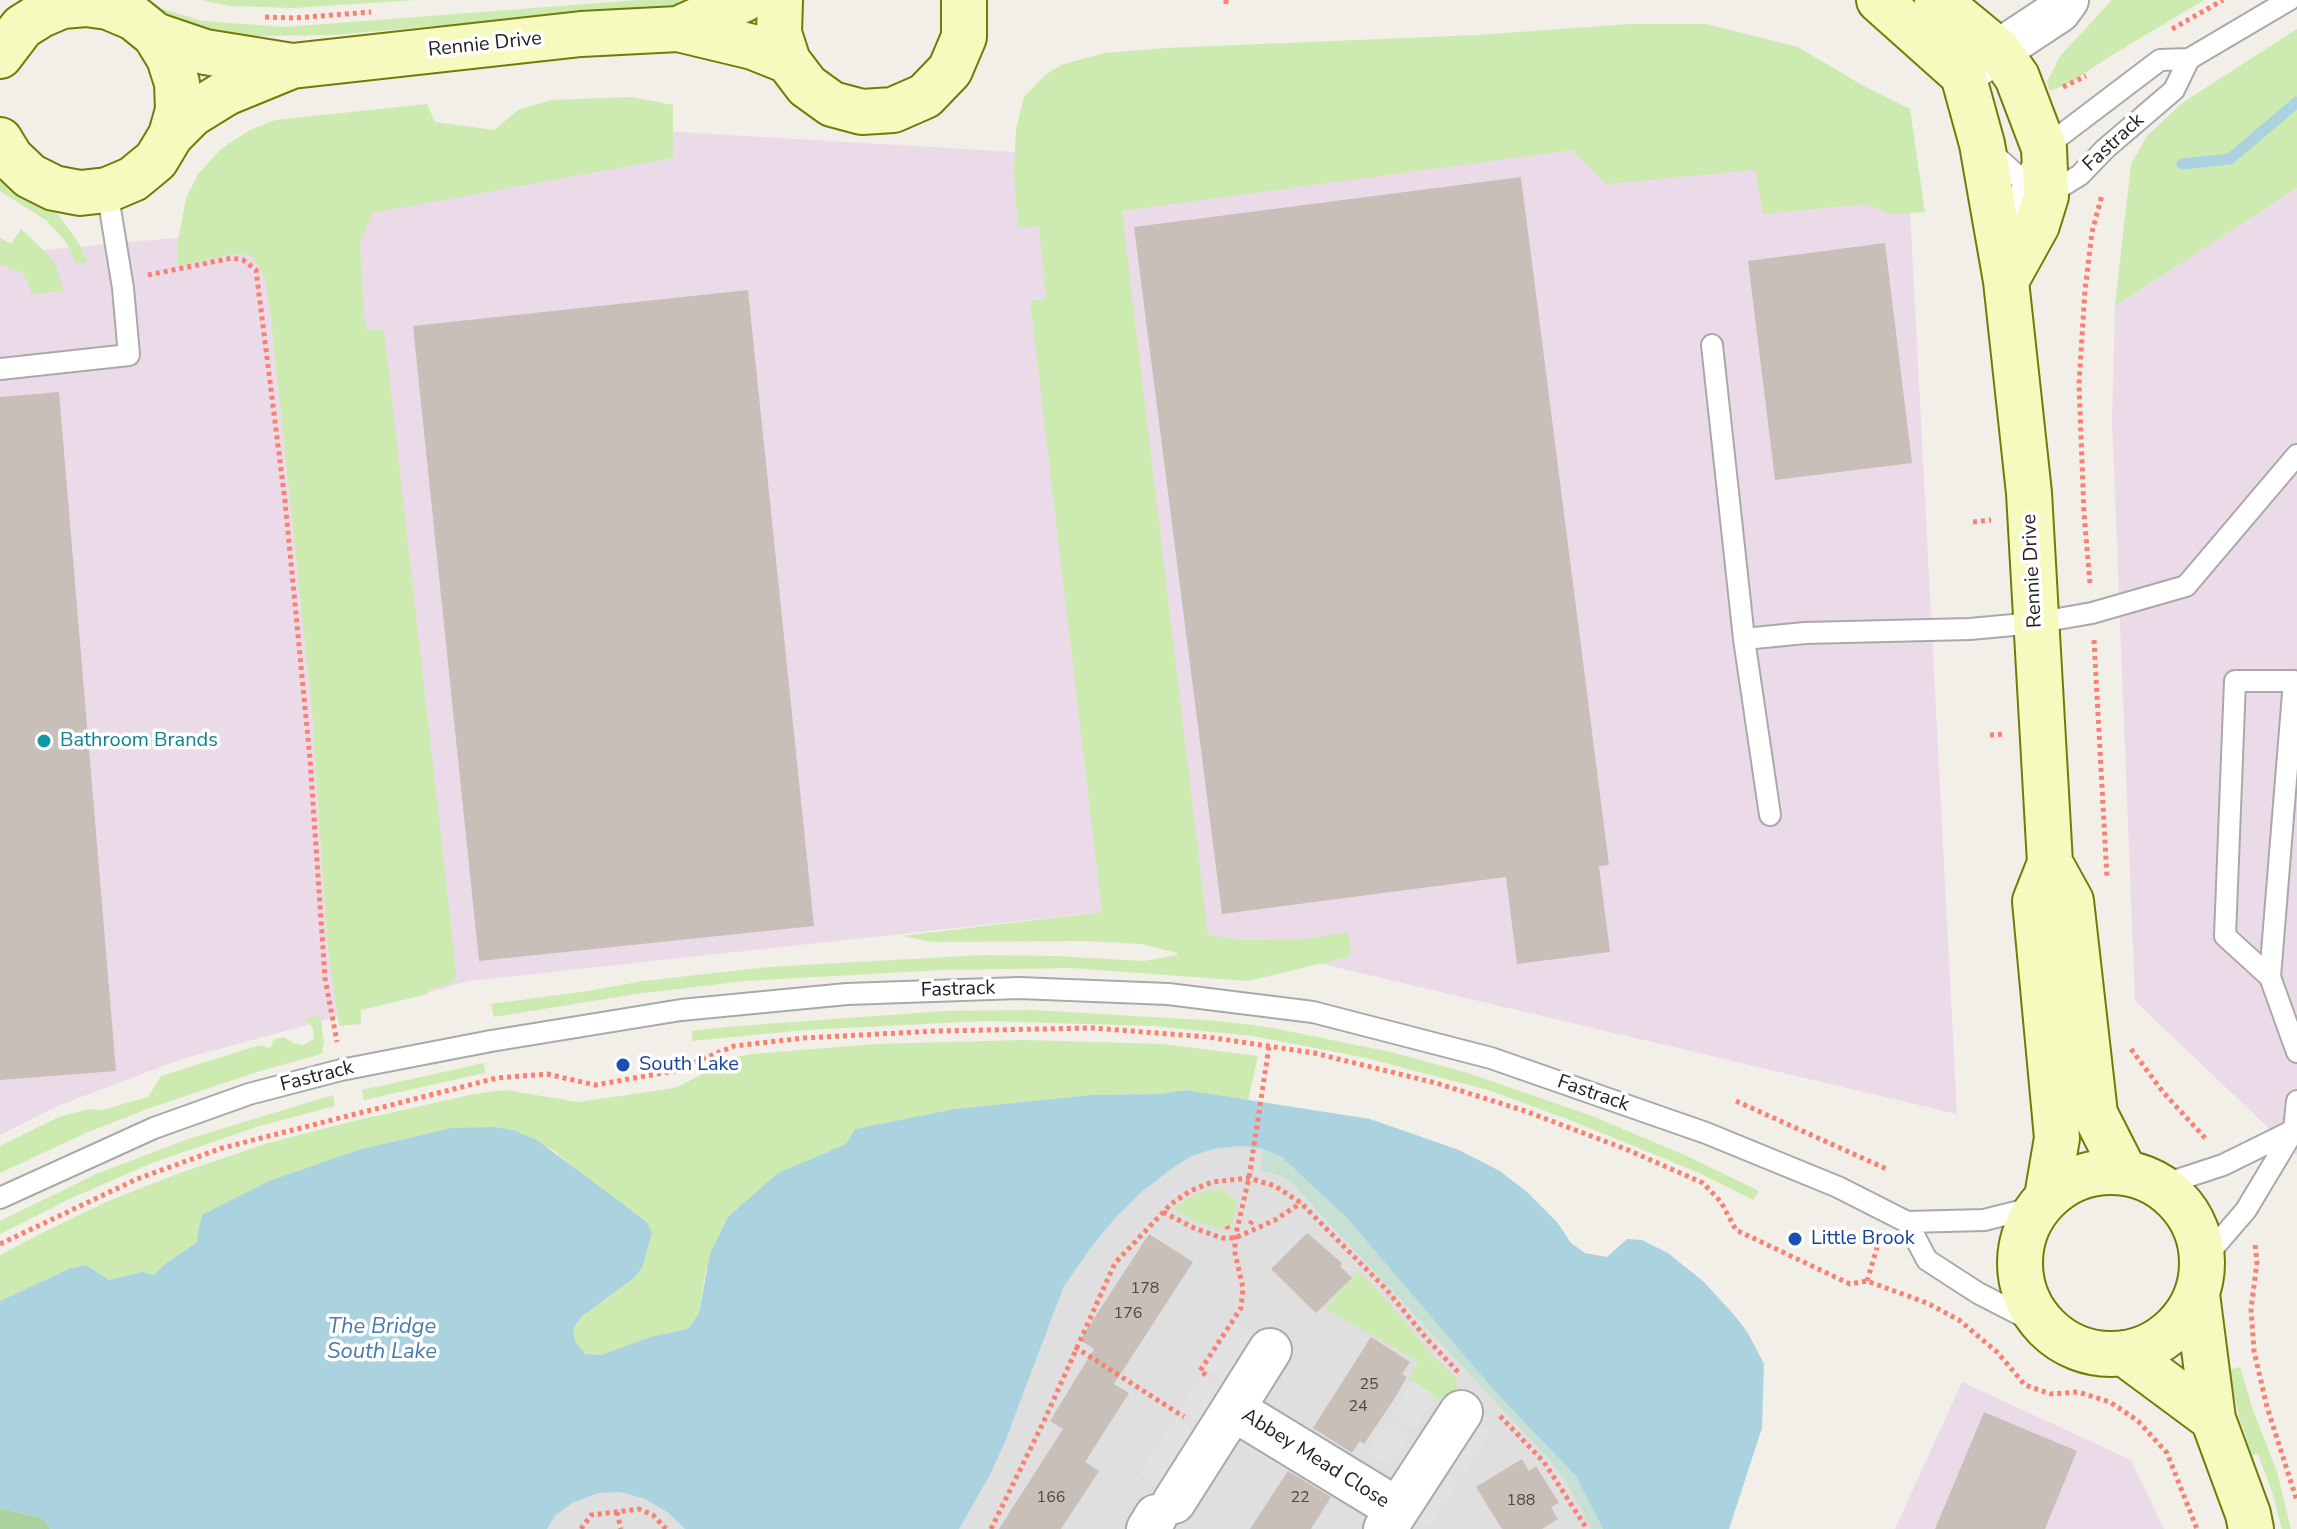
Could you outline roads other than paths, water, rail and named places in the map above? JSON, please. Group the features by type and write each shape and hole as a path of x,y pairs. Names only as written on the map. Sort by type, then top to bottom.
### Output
{"street":[{"name":"Rennie Drive","path":"678,29 743,0"},
{"name":"Rennie Drive","path":"780,0 779,33 788,61 807,86 832,104 862,112 893,110 925,96 950,70 964,37 968,1"},
{"path":"1879,0 1963,75 2059,11 2067,0"},
{"path":"1937,0 1998,50 2017,77 2038,175 2037,225 2006,281"},
{"name":"Rennie Drive","path":"11,38 41,15 62,6 106,3 134,18 155,35 169,58 177,83 178,110 171,135"},
{"name":"Rennie Drive","path":"155,35 205,52 292,66 581,34 678,29 753,47 788,61"},
{"name":"Rennie Drive","path":"4,151 30,176 54,188 80,193 107,190 133,179 156,160 171,135 192,114 226,93 292,66"},
{"name":"Rennie Drive","path":"1963,75 1982,144 2006,281 2029,493 2050,863 2035,901 2057,1138 2041,1202 2027,1222 2019,1269 2026,1297 2048,1329 2064,1341 2093,1352 2124,1353 2156,1343 2180,1323 2200,1277 2198,1231 2183,1205 2143,1179 2095,1114 2071,901 2050,863"},
{"path":"2041,1202 2084,1176 2143,1179"},
{"path":"2200,1277 2213,1419 2251,1529"},
{"name":"Abbey Mead Close","path":"1159,1515 1270,1350"},
{"name":"Rennie Drive","path":"2124,1353 2213,1419"},
{"name":"Abbey Mead Close","path":"1229,1414 1391,1519 1461,1412"}],"lane":[{"name":"Fastrack","path":"2038,175 2160,60 2189,59 2289,0"},
{"name":"Fastrack","path":"2038,175 2080,175 2105,149 2174,90 2189,59"},
{"path":"1982,144 2038,175"},
{"path":"0,369 129,355 123,288 107,190"},
{"path":"1712,345 1744,639 1770,815"},
{"path":"1744,639 1805,633 1970,629 2035,623 2092,613 2186,586 2297,455"},
{"path":"2270,977 2225,936 2235,681 2295,678 2270,977 2297,1052"},
{"name":"Fastrack","path":"0,1198 154,1128 249,1094 341,1070 491,1041 681,1010 847,994 1019,988 1168,994 1313,1012 1491,1058 1706,1133 1838,1187 1907,1222 1984,1220 2041,1202"},
{"path":"2200,1277 2246,1210 2294,1130 2297,1101"},
{"path":"2143,1179 2223,1165 2294,1130"},
{"path":"1907,1222 1927,1260 1978,1293 2048,1329"}],"water":[{"name":"The Bridge South Lake","path":"1185,1090 1370,1119 1459,1150 1500,1171 1527,1192 1557,1222 1571,1243 1585,1253 1607,1257 1627,1239 1642,1240 1668,1253 1704,1282 1748,1333 1764,1364 1762,1428 1729,1529 1603,1529 1575,1475 1500,1397 1347,1218 1283,1158 1264,1149 1240,1146 1192,1156 1174,1167 1117,1216 1093,1245 1064,1286 1005,1442 959,1529 685,1529 667,1512 645,1499 620,1492 599,1493 572,1503 555,1516 547,1529 51,1529 42,1518 0,1508 0,1301 71,1268 86,1265 109,1280 142,1272 154,1275 196,1243 202,1215 269,1181 358,1150 452,1128 495,1127 513,1130 537,1140 647,1222 652,1233 642,1268 634,1278 581,1317 573,1329 575,1341 586,1354 601,1355 653,1336 688,1329 699,1313 710,1254 728,1217 778,1173 846,1144 855,1129 954,1109 1091,1095 1158,1094"}],"waterway":[{"path":"2182,164 2230,159 2297,102"}],"place":[{"name":"Bathroom Brands","path":"44,741"},
{"name":"South Lake","path":"623,1065"},
{"name":"Little Brook","path":"1795,1239"}]}
